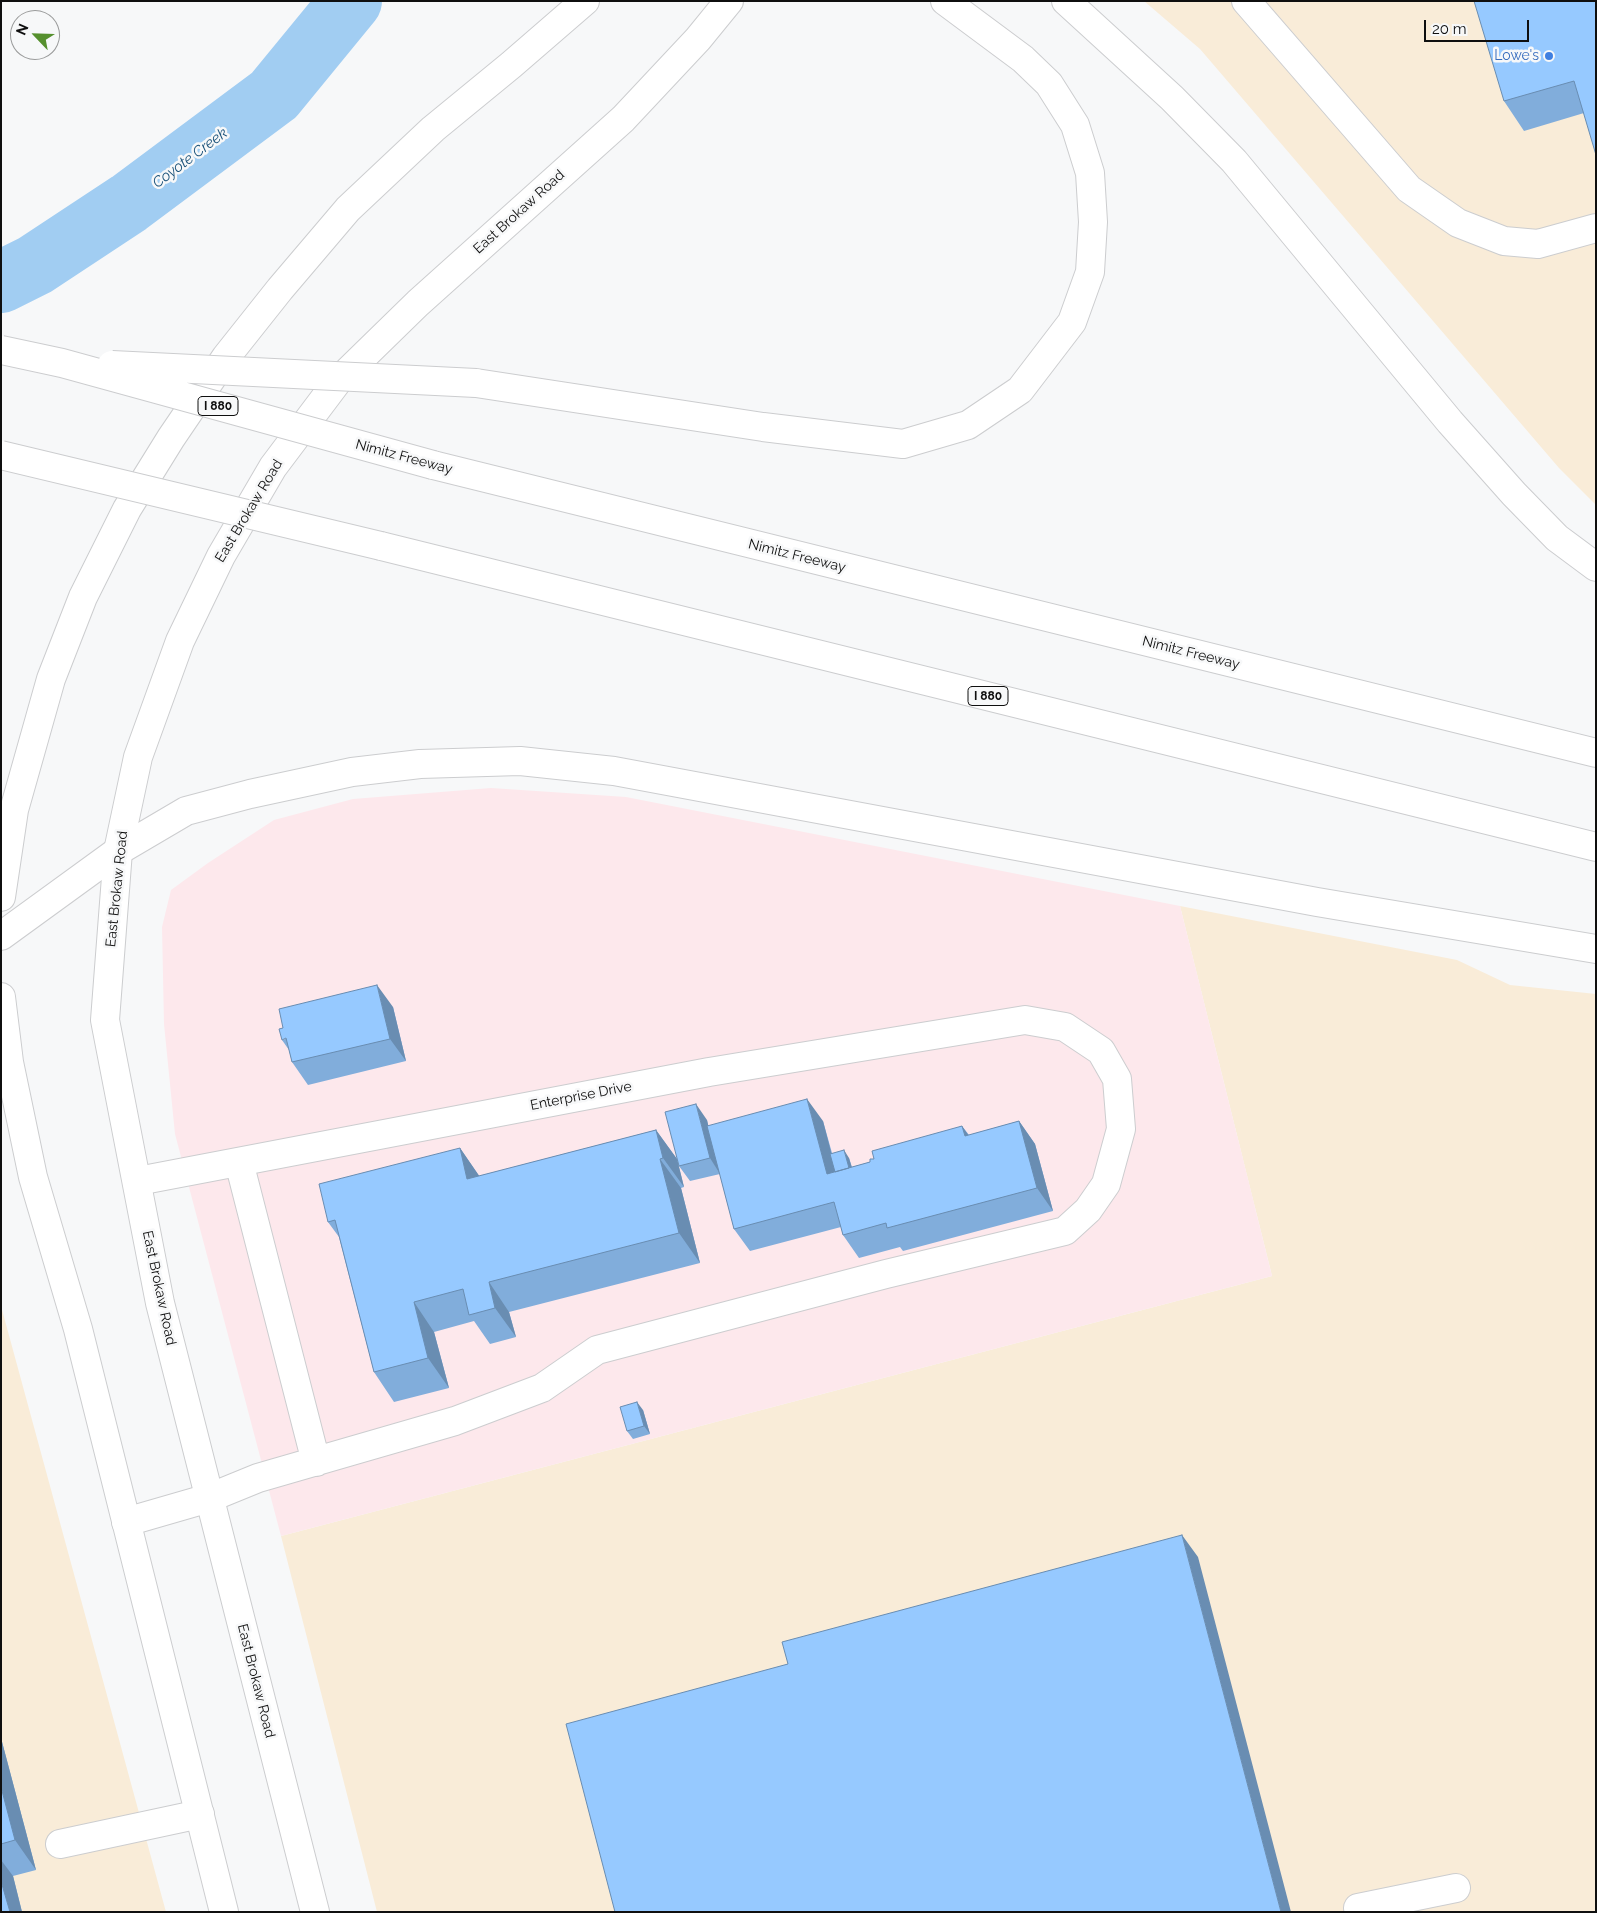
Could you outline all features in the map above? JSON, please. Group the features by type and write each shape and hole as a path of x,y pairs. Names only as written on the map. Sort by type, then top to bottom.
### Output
{"main road":[{"path":"1,897 14,810 50,679 83,597 128,509 171,438 226,357 280,289 348,209 433,129 585,1"},
{"name":"East Brokaw Road","path":"315,1912 160,1303 138,1181 105,1020 118,851 138,757 180,641 221,556 273,467 337,382 418,303 623,119 729,1"},
{"path":"62,362 476,383 763,428 903,444 968,425 1020,390 1072,322 1090,272 1093,222 1090,173 1075,125 1049,84 1023,59 945,1"},
{"path":"1066,1 1172,98 1234,161 1450,422 1514,494 1557,538 1596,567"},
{"path":"1246,1 1409,189 1458,223 1504,241 1538,244 1596,228"},
{"name":"Nimitz Freeway","path":"1,350 62,362 433,466 1596,753"},
{"name":"I 880","path":"1,455 381,546 1596,847"},
{"path":"1,936 118,851 186,811 250,794 352,772 420,764 520,761 614,771 1318,902 1596,949"},
{"path":"1,997 9,1062 33,1176 78,1329 224,1912"},
{"name":"Enterprise Drive","path":"126,1522 209,1498 258,1478 455,1422 542,1388 597,1350 886,1274 1065,1231 1088,1210 1106,1184 1121,1128 1117,1079 1101,1051 1065,1027 1025,1020 709,1072 138,1181"},
{"path":"239,1162 316,1462"},
{"path":"60,1844 200,1814"},
{"path":"1358,1908 1456,1888"}],"shaded area":[{"path":"1144,1 1596,1 1596,505 1559,468 1200,49"},
{"path":"491,788 626,797 1180,906 1272,1276 281,1536 175,1134 164,1024 162,927 171,890 208,863 274,820 353,799"},
{"path":"1180,906 1457,960 1510,985 1596,994 1596,1912 377,1912 281,1536 1272,1276"},
{"path":"1,1306 166,1912 1,1912"}],"building":[{"name":"Lowe's","path":"1474,1 1596,1 1596,155 1574,81 1504,101"},
{"path":"377,985 390,1039 292,1062 286,1038 282,1040 279,1029 283,1028 279,1009"},
{"path":"807,1099 827,1174 870,1162 870,1159 874,1159 872,1151 962,1126 965,1136 1019,1121 1037,1188 887,1228 886,1223 843,1235 834,1202 734,1229 707,1126"},
{"path":"696,1104 710,1158 679,1166 665,1112"},
{"path":"656,1130 663,1158 660,1159 679,1233 489,1282 495,1308 469,1315 463,1289 414,1302 428,1358 374,1372 335,1220 328,1222 319,1184 460,1148 467,1179"},
{"path":"844,1150 849,1168 835,1172 830,1154"},
{"path":"637,1402 644,1426 627,1431 620,1407"},
{"path":"1182,1535 1281,1912 615,1912 566,1724 788,1664 782,1642"},
{"path":"1,1787 15,1840 1,1844"},
{"path":"1,1881 10,1912 1,1912"}],"waterway":[{"name":"Coyote Creek","path":"1,282 35,265 129,203 274,95 351,1"}],"place":[{"name":"Lowe's","path":"1549,56"}]}
